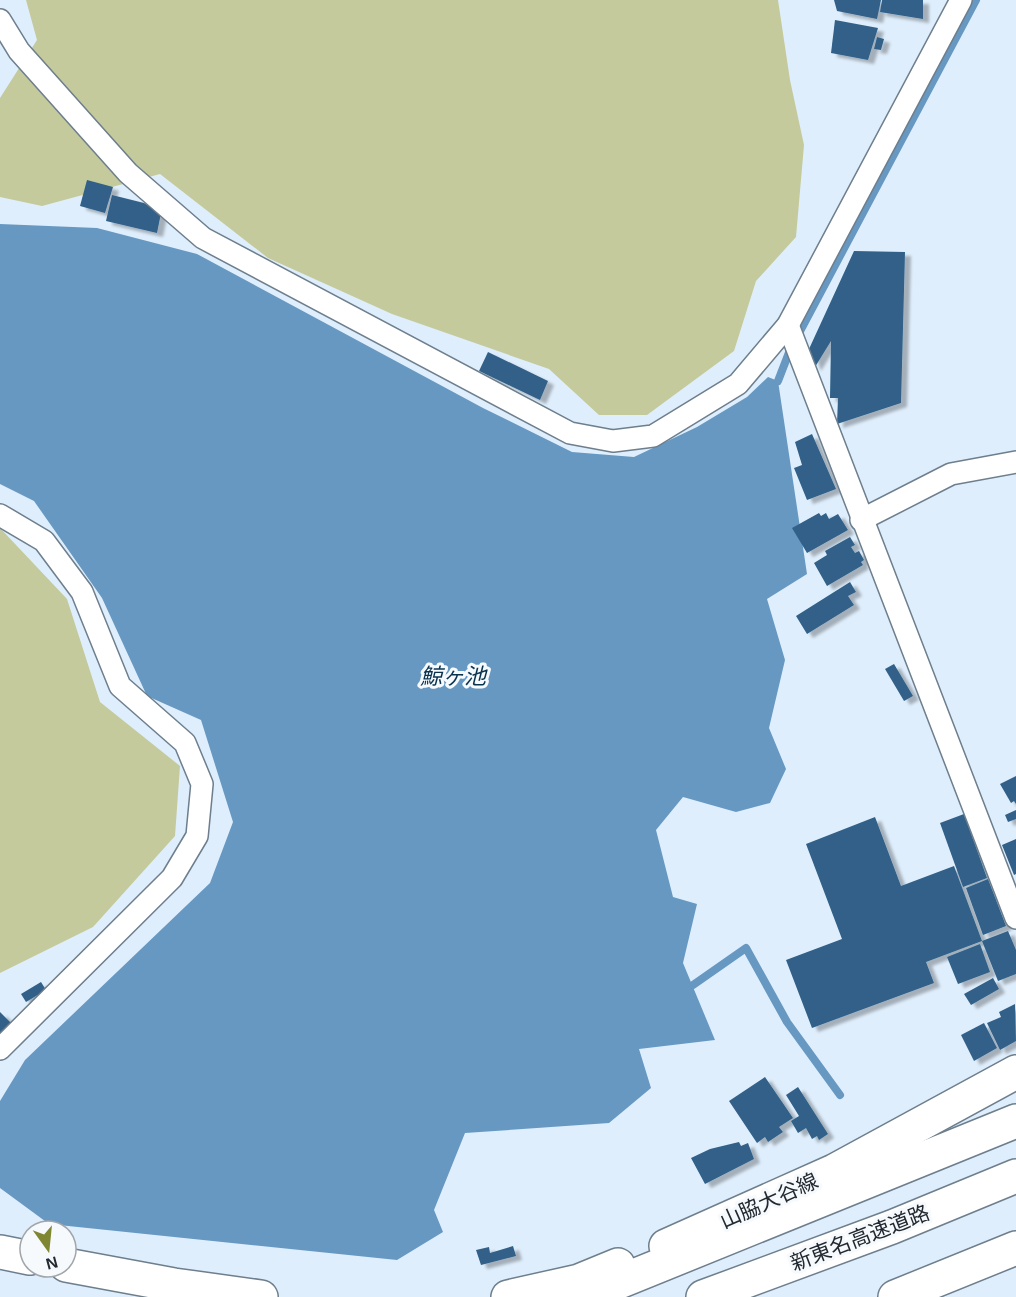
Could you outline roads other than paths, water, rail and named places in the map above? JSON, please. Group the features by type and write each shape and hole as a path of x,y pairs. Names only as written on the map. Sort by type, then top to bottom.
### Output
{"main road":[{"name":"山脇大谷線","path":"508,1297 579,1281 675,1243 834,1171 1016,1072"},
{"path":"582,1297 1016,1121"},
{"name":"新東名高速道路","path":"703,1297 892,1227 1016,1176"},
{"path":"894,1297 1016,1248"},
{"path":"0,1252 18,1256"},
{"path":"78,1267 174,1285 261,1297"}],"street":[{"path":"0,20 18,51 128,173 203,237 570,433 613,441 653,436 738,384 788,325 961,0"},
{"path":"788,325 861,520 1016,918"},
{"path":"861,520 951,474 1016,462"},
{"path":"0,514 44,541 82,592 120,686 185,743 202,784 197,836 172,878 0,1049"}],"water":[{"name":"鯨ヶ池","path":"0,224 97,228 197,254 483,408 572,452 634,457 697,427 747,397 768,377 778,381 807,574 767,599 785,660 769,728 786,769 770,803 736,812 683,797 656,830 673,897 697,904 683,963 715,1040 639,1049 651,1088 609,1123 465,1133 434,1210 443,1232 397,1260 78,1227 78,1219 42,1219 0,1188 0,1101 25,1060 210,883 233,822 201,720 147,696 102,598 34,501 0,484"}],"waterway":[{"path":"778,381 790,350 976,0"},
{"path":"693,985 746,948 787,1022 840,1095"}]}
